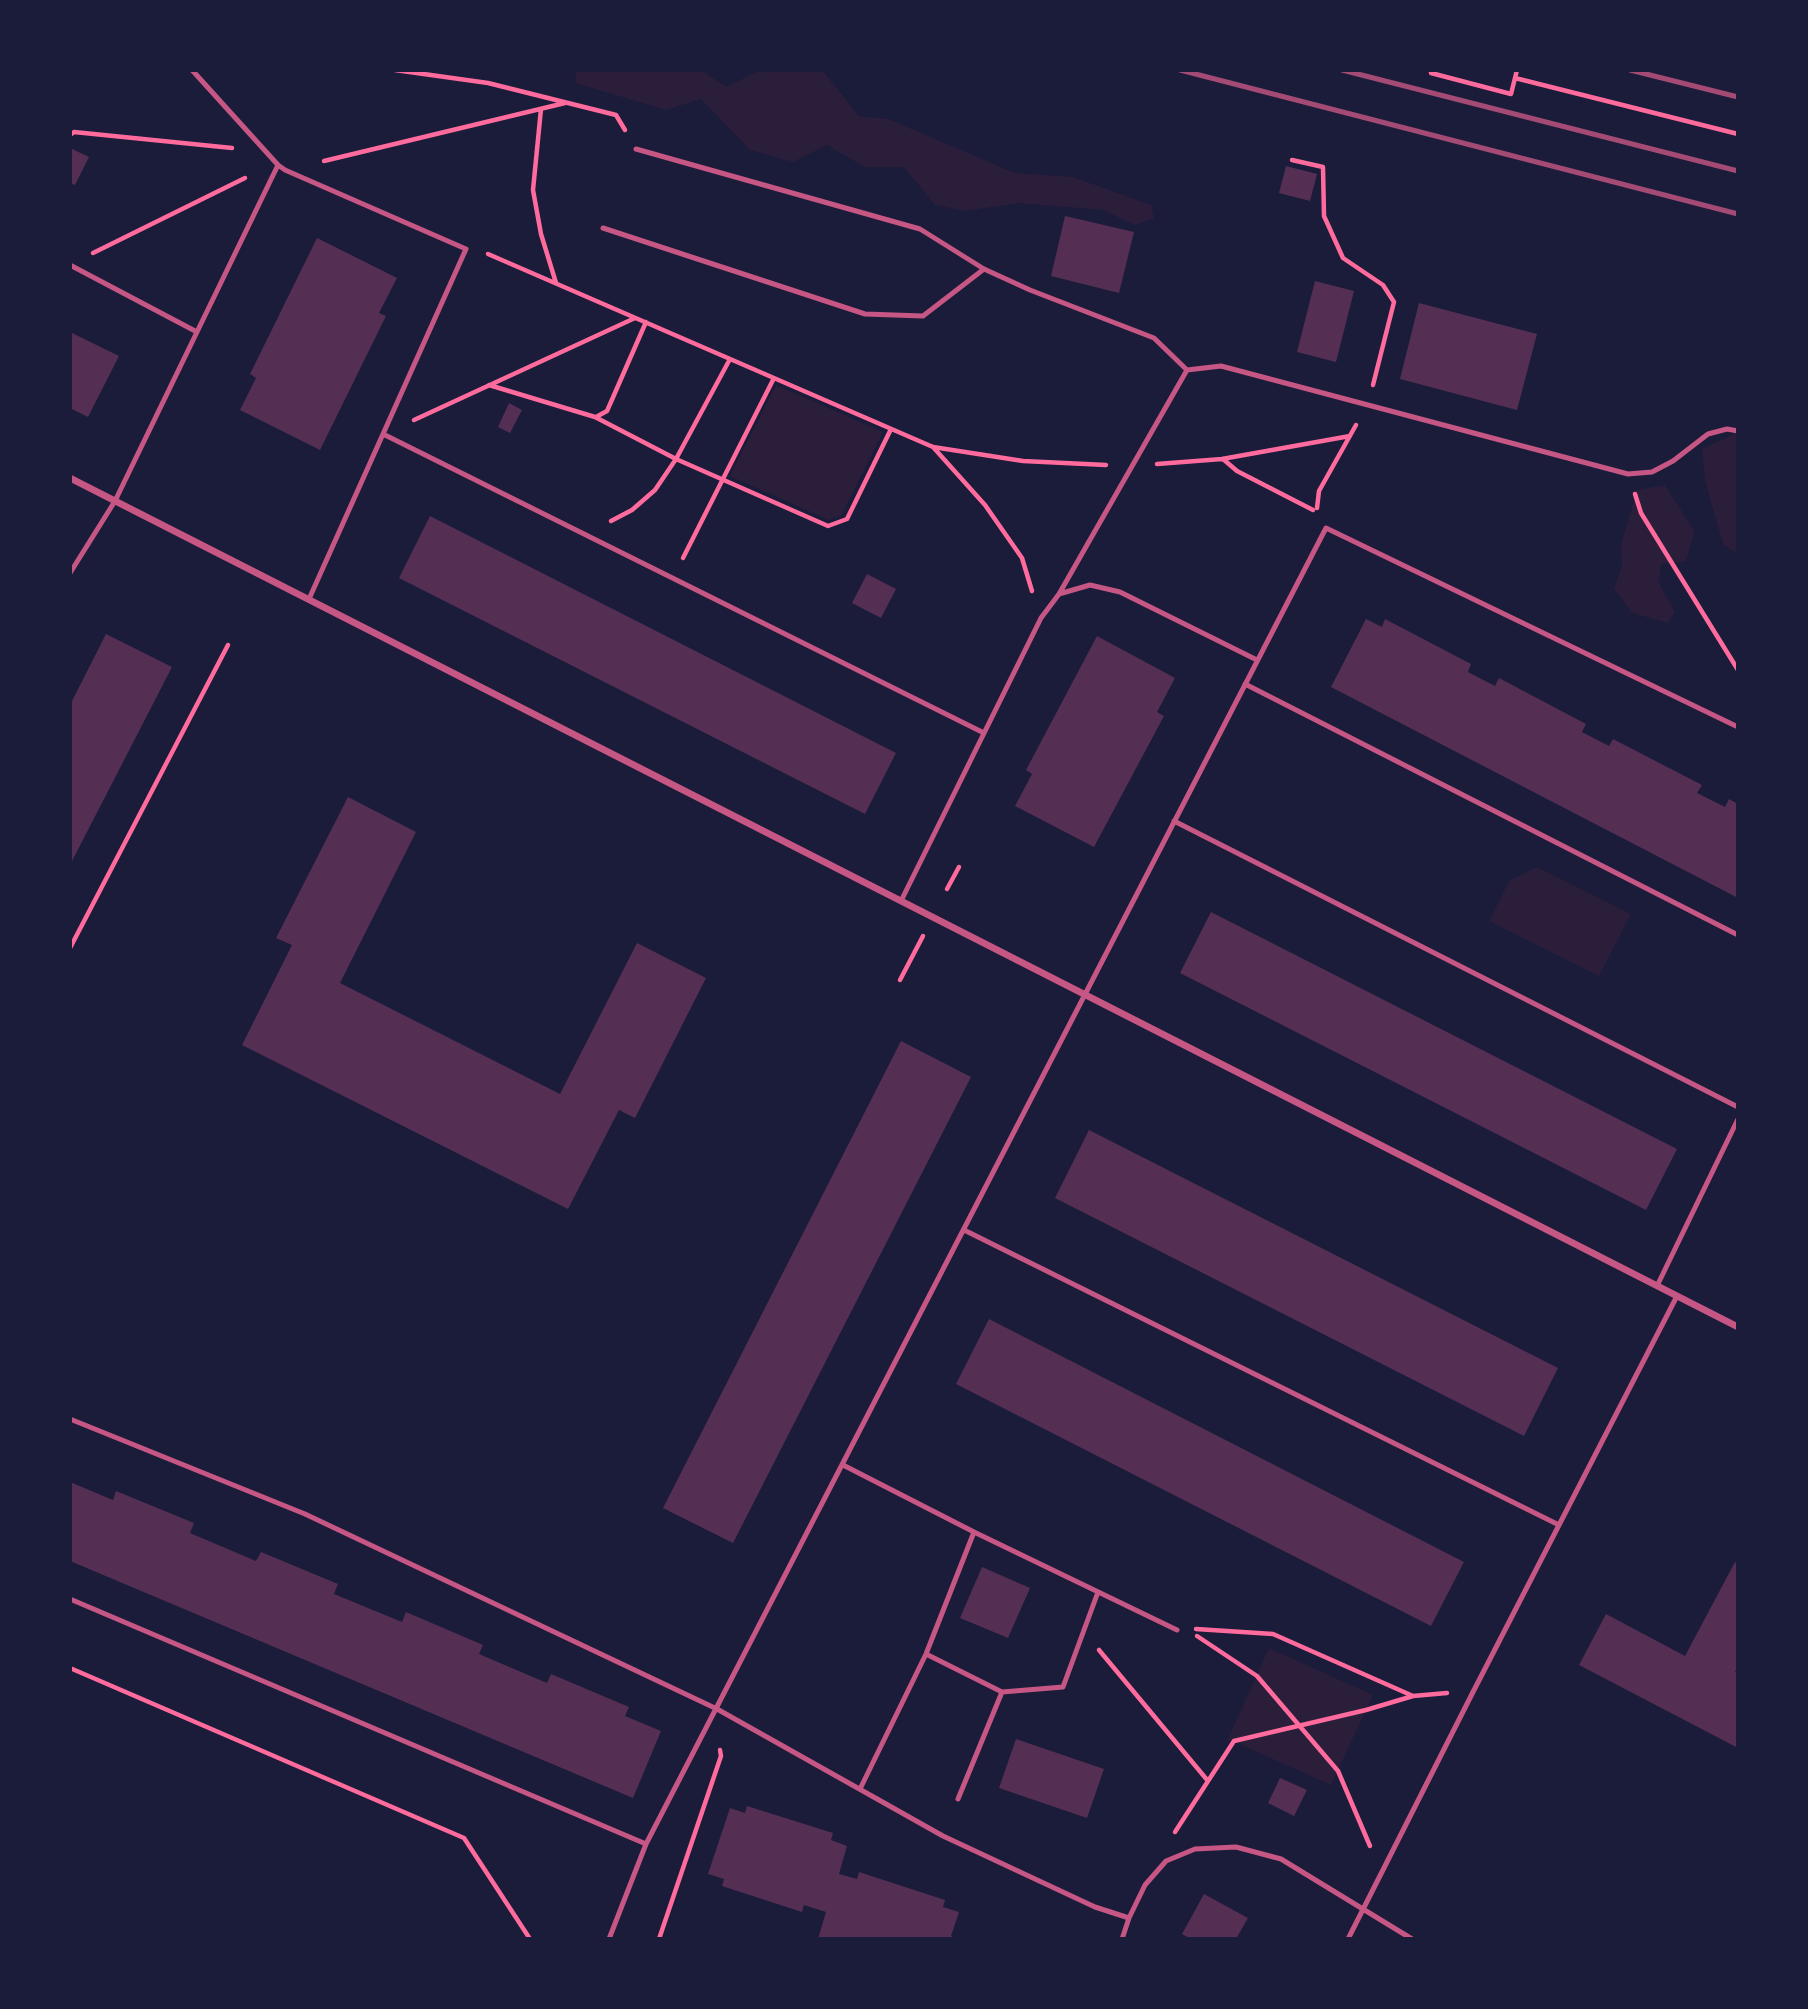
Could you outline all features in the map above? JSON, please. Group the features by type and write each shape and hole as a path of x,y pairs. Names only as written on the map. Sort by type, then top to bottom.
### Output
{"street":[{"path":"70,478 1738,1328"}],"lane":[{"path":"192,70 285,170 467,249 309,600"},
{"path":"636,149 920,229 984,269 1030,290 1154,338 1187,370"},
{"path":"70,573 116,501 278,165"},
{"path":"603,228 865,314 923,316 984,269"},
{"path":"70,265 197,332"},
{"path":"1187,370 1221,366 1628,474 1652,472 1673,461 1708,434 1727,429 1738,431"},
{"path":"901,901 1041,618 1059,594 1187,370"},
{"path":"383,434 984,733"},
{"path":"609,1939 646,1844 1326,528 1738,727"},
{"path":"1059,594 1090,585 1120,592 1257,660"},
{"path":"1245,684 1738,934"},
{"path":"1174,821 1738,1107"},
{"path":"1657,1286 1738,1119"},
{"path":"964,1230 1559,1525"},
{"path":"1348,1939 1677,1296"},
{"path":"70,1419 305,1514 717,1709 943,1836 1095,1907 1129,1918"},
{"path":"843,1465 1177,1630"},
{"path":"860,1789 926,1654 974,1532"},
{"path":"926,1654 1002,1692 1063,1687 1098,1592"},
{"path":"70,1599 646,1844"},
{"path":"958,1799 1002,1692"},
{"path":"1122,1939 1145,1885 1166,1861 1195,1849 1236,1847 1281,1859 1412,1939"}],"path":[{"path":"395,70 488,83 616,115 636,149"},
{"path":"1432,70 1431,73 1511,94 1517,70"},
{"path":"1515,78 1738,134"},
{"path":"285,170 565,103"},
{"path":"541,108 533,190 541,234 556,283"},
{"path":"71,132 266,151"},
{"path":"1292,160 1323,167 1324,216 1343,258 1383,285 1394,302"},
{"path":"82,258 251,175 278,165"},
{"path":"467,249 492,255 933,447 1023,461 1132,467 1222,459 1350,436"},
{"path":"383,434 636,318"},
{"path":"595,417 607,411 646,322"},
{"path":"585,535 632,510 655,491 676,459 730,359"},
{"path":"673,578 774,377"},
{"path":"489,385 595,417 676,459 828,526 847,519 891,429"},
{"path":"933,447 985,505 1022,558 1041,618"},
{"path":"1222,459 1237,471 1317,512"},
{"path":"1628,474 1642,513 1738,670"},
{"path":"70,948 228,645"},
{"path":"947,888 959,867"},
{"path":"900,980 927,929"},
{"path":"1381,1872 1338,1771 1256,1676 1185,1628 1273,1634 1413,1696"},
{"path":"1084,1631 1208,1781"},
{"path":"70,1668 464,1838 530,1939"},
{"path":"1166,1861 1172,1836 1234,1741 1366,1710 1413,1696 1473,1692"},
{"path":"659,1939 720,1756 717,1709"}],"shaded area":[{"path":"576,70 701,70 726,87 761,70 822,70 859,116 888,119 1015,173 1073,177 1151,205 1154,218 1135,225 1103,210 1018,203 966,211 935,205 904,167 865,167 827,145 793,162 750,150 701,99 666,110 575,83"},
{"path":"776,385 883,432 841,516 829,520 730,476"},
{"path":"1738,432 1738,554 1723,544 1705,481 1702,449"},
{"path":"1665,485 1695,532 1686,561 1661,564 1659,583 1675,612 1668,623 1632,613 1614,589 1622,565 1621,545 1637,490"},
{"path":"1537,867 1631,914 1599,976 1489,921 1509,881"},
{"path":"1269,1648 1373,1695 1331,1785 1228,1739"}],"building":[{"path":"70,148 89,157 75,185 70,183"},
{"path":"1286,166 1317,174 1310,201 1279,193"},
{"path":"1065,216 1134,232 1119,293 1051,276"},
{"path":"317,238 397,278 379,313 386,316 320,450 240,410 256,378 250,374"},
{"path":"1315,281 1354,291 1336,362 1297,352"},
{"path":"1419,303 1537,334 1517,410 1400,379"},
{"path":"70,332 119,356 88,417 70,408"},
{"path":"509,403 522,410 510,433 498,427"},
{"path":"430,516 896,753 865,814 399,578"},
{"path":"867,574 896,589 881,618 852,603"},
{"path":"1366,619 1382,627 1385,619 1471,664 1468,672 1495,686 1499,678 1586,724 1582,732 1609,746 1613,739 1702,785 1697,793 1725,807 1729,799 1738,804 1738,898 1331,687"},
{"path":"106,634 172,667 70,865 70,705"},
{"path":"1097,636 1175,678 1157,712 1164,716 1094,847 1015,806 1032,774 1026,770"},
{"path":"348,797 416,832 340,983 560,1094 637,943 706,978 635,1118 619,1110 568,1209 242,1045 292,945 276,938"},
{"path":"1211,912 1677,1149 1646,1210 1180,973"},
{"path":"901,1041 971,1077 733,1543 663,1508"},
{"path":"1089,1130 1558,1368 1524,1436 1055,1198"},
{"path":"989,1319 1464,1562 1431,1626 956,1384"},
{"path":"70,1482 113,1500 116,1491 194,1523 190,1533 256,1561 261,1552 338,1584 334,1594 402,1622 406,1612 483,1645 479,1654 547,1683 551,1674 629,1707 625,1716 661,1731 633,1798 70,1561"},
{"path":"1735,1562 1738,1564 1738,1667 1735,1672 1738,1673 1738,1748 1579,1665 1606,1614 1685,1656"},
{"path":"982,1567 1030,1588 1008,1638 960,1618"},
{"path":"1016,1739 1104,1769 1087,1818 999,1788"},
{"path":"1280,1778 1307,1790 1294,1816 1268,1803"},
{"path":"747,1806 833,1833 831,1840 847,1846 839,1874 857,1879 859,1872 945,1900 943,1907 959,1912 951,1936 958,1939 818,1939 826,1912 804,1905 802,1912 722,1886 724,1879 708,1874 730,1808 745,1813"},
{"path":"1204,1894 1248,1918 1236,1939 1191,1939 1182,1934"}],"railway":[{"path":"1180,70 1738,214"},
{"path":"1342,70 1738,171"},
{"path":"1630,70 1738,97"}]}
